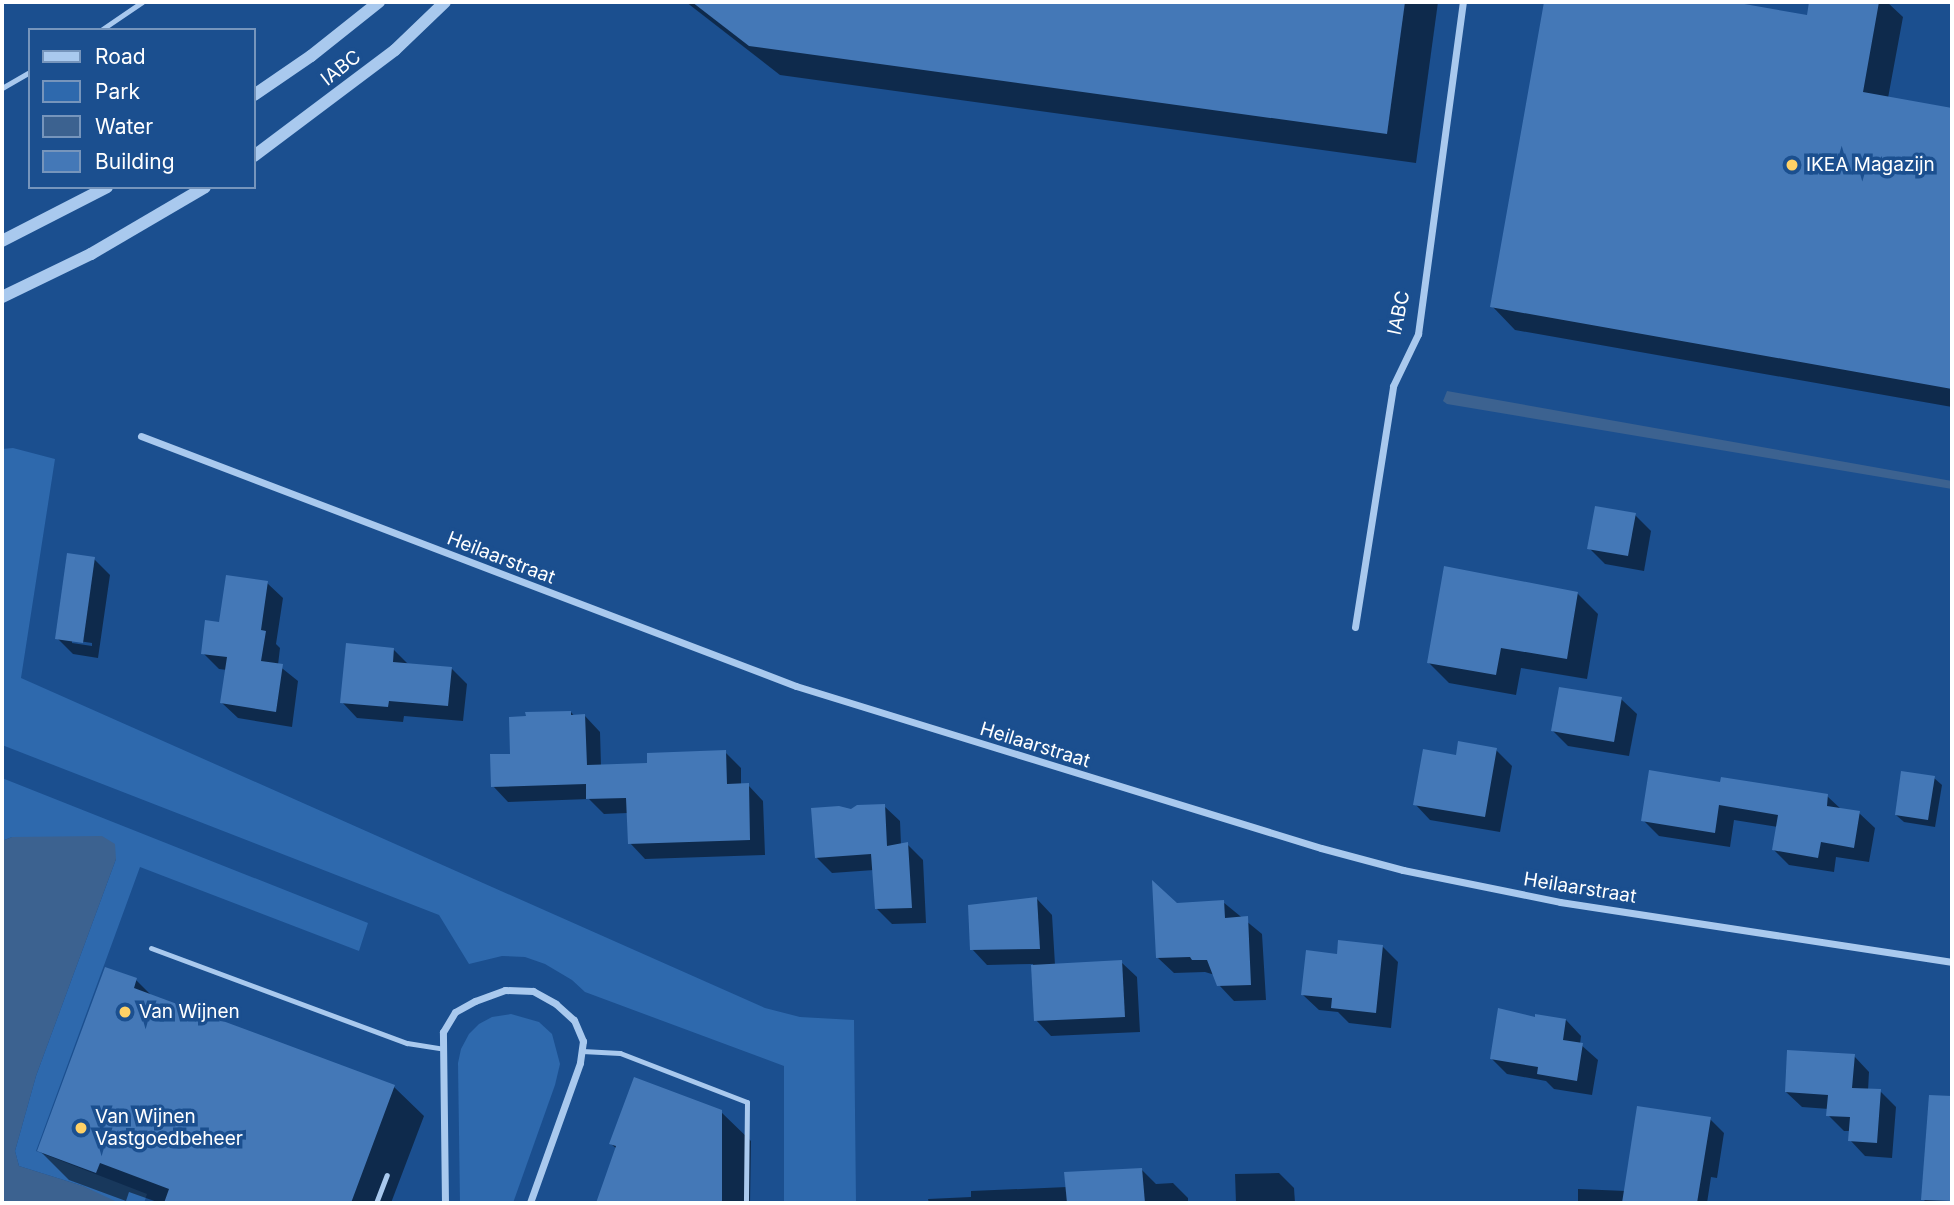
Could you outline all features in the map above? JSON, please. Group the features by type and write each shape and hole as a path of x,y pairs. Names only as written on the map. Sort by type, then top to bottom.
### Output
{"street":[{"name":"IABC","path":"256,94 311,56 379,2"},
{"name":"IABC","path":"256,155 396,50 445,2"},
{"name":"IABC","path":"1355,627 1393,386 1418,334 1463,2"},
{"path":"2,241 103,189"},
{"path":"2,296 90,254 202,189"},
{"name":"Heilaarstraat","path":"141,436 796,686 1321,848 1403,870 1560,902 1952,962"},
{"path":"444,1203 443,1032 455,1012 505,990 533,991 555,1004 574,1020 583,1041 582,1051 530,1203"}],"lane":[{"path":"104,28 142,2"},
{"path":"2,88 28,73"},
{"path":"151,948 407,1043 443,1049"},
{"path":"582,1051 620,1053 747,1102 746,1203"},
{"path":"376,1203 387,1175"}],"green space":[{"path":"13,448 55,459 21,678 765,1008 800,1017 854,1020 856,1203 784,1203 784,1066 585,992 572,980 545,964 525,957 502,956 469,964 439,915 2,745 2,449"},
{"path":"2,778 368,923 359,951 140,867 36,1151 147,1194 144,1203 114,1203 83,1186 19,1166 15,1151 36,1076 116,859 12,837 2,841"},
{"path":"511,1014 539,1022 552,1034 560,1064 555,1085 513,1203 460,1203 458,1063 461,1049 469,1034 479,1024 492,1017"}],"water":[{"path":"1447,391 1952,481 1952,489 1447,404 1443,401"},
{"path":"102,836 115,844 116,859 36,1076 15,1151 19,1166 83,1186 115,1201 2,1203 2,841 12,837"}],"building":[{"path":"692,2 1405,2 1387,134 749,46"},
{"path":"1544,2 1733,2 1807,15 1809,2 1879,2 1863,92 1952,108 1952,389 1490,307"},
{"path":"1595,506 1636,513 1628,556 1587,549"},
{"path":"67,553 95,557 83,643 55,639"},
{"path":"1444,566 1578,592 1567,659 1501,648 1496,675 1427,663"},
{"path":"226,575 268,581 261,630 266,631 261,661 283,664 276,712 220,703 227,657 201,654 205,620 219,622"},
{"path":"346,643 394,648 393,662 452,667 448,706 389,701 388,707 340,703"},
{"path":"1559,687 1622,697 1614,742 1551,731"},
{"path":"571,711 571,715 585,714 587,765 647,763 647,753 726,750 727,784 749,783 750,840 628,844 626,798 586,799 586,784 491,787 490,754 510,754 509,717 526,716 525,712"},
{"path":"1458,741 1497,748 1485,817 1413,805 1423,749 1456,755"},
{"path":"1649,770 1720,782 1721,777 1828,794 1827,806 1860,811 1854,848 1821,842 1818,858 1772,850 1778,815 1719,805 1715,833 1641,821"},
{"path":"1901,771 1935,776 1928,820 1895,815"},
{"path":"885,804 887,846 908,842 912,908 875,909 871,854 815,858 811,808 839,806 851,809 857,805"},
{"path":"1152,880 1177,903 1224,900 1225,918 1248,916 1251,985 1217,986 1207,960 1192,960 1190,957 1156,958"},
{"path":"1037,897 1040,949 970,950 968,905"},
{"path":"1338,940 1383,945 1376,1013 1331,1008 1332,998 1301,995 1306,950 1337,954"},
{"path":"1122,960 1125,1017 1034,1021 1031,965"},
{"path":"105,967 137,978 134,988 395,1085 351,1203 164,1203 169,1189 100,1163 96,1173 37,1151"},
{"path":"1498,1008 1535,1017 1535,1014 1566,1019 1563,1040 1583,1043 1577,1081 1537,1074 1538,1067 1490,1059"},
{"path":"1787,1050 1855,1054 1852,1088 1881,1089 1877,1143 1848,1141 1850,1117 1826,1116 1828,1095 1785,1092"},
{"path":"634,1077 722,1110 722,1203 596,1203 616,1146 609,1144"},
{"path":"1929,1095 1952,1096 1952,1201 1921,1200"},
{"path":"1637,1106 1711,1117 1697,1203 1622,1203"},
{"path":"1142,1168 1145,1203 1067,1203 1064,1172"}],"place":[{"name":"IKEA Magazijn","path":"1792,165"},
{"name":"Van Wijnen","path":"125,1012"},
{"name":"Van Wijnen Vastgoedbeheer","path":"81,1128"}]}
